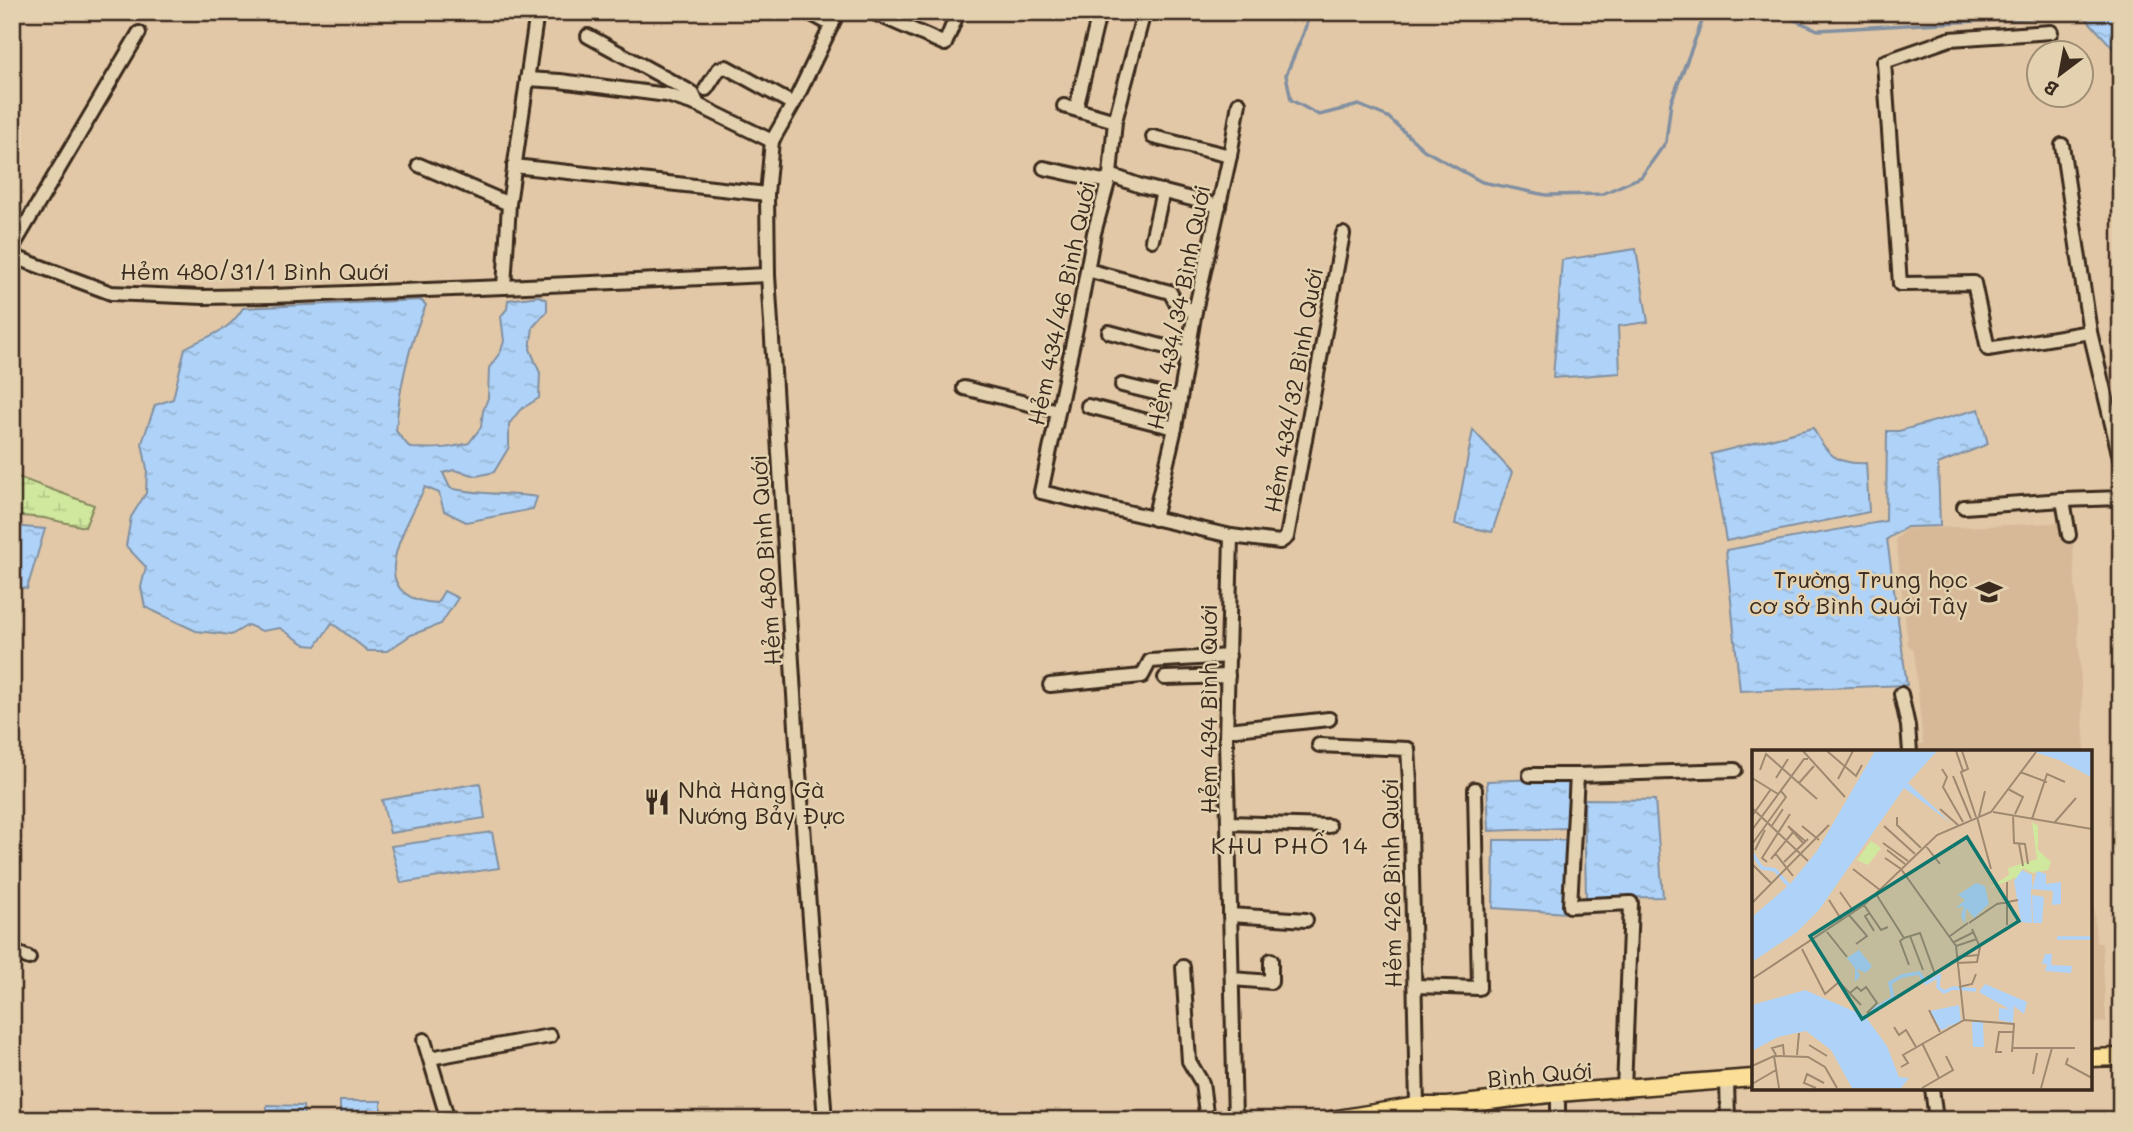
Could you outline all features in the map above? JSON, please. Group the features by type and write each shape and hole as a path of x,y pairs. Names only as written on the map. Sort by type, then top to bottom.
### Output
{"main road":[{"path":"2091,1058 2121,1057"},
{"name":"Bình Quới","path":"1331,1120 1417,1106 1447,1106 1558,1093 1752,1078"}],"street":[{"path":"504,287 509,204 537,12"},
{"path":"808,12 835,18"},
{"path":"872,12 886,15 945,44 958,12"},
{"name":"Hẻm 434/46 Bình Quới","path":"1144,12 1115,121 1109,178 1094,233 1041,492 1154,519"},
{"name":"Hẻm 480 Bình Quới","path":"825,1120 798,759 768,275 767,194 772,141 835,18"},
{"path":"1097,22 1070,107 1115,121"},
{"path":"2051,32 1950,39 1884,62 1900,284 1974,283 1988,349 2090,332"},
{"path":"12,248 139,33"},
{"path":"589,36 687,90 693,94 698,105"},
{"path":"706,89 719,69 726,67 793,104"},
{"path":"527,79 560,80 667,95 698,105 772,141"},
{"name":"Hẻm 434/34 Bình Quới","path":"1154,519 1175,428 1195,311 1230,156 1239,103"},
{"path":"1153,137 1230,156"},
{"path":"2062,145 2090,332 2121,462"},
{"path":"419,165 509,204"},
{"path":"514,166 767,194"},
{"path":"1044,168 1109,178 1219,206"},
{"path":"1152,240 1163,191"},
{"name":"Hẻm 434/32 Bình Quới","path":"1231,536 1280,542 1287,537 1343,234"},
{"name":"Hẻm 480/31/1 Bình Quới","path":"12,256 111,293 231,297 768,275"},
{"path":"1087,270 1170,292 1177,305 1195,311"},
{"path":"1109,332 1188,353"},
{"path":"1122,385 1180,399"},
{"path":"964,387 1058,411"},
{"path":"1088,406 1175,428"},
{"path":"1964,507 2121,498"},
{"path":"2063,500 2069,535"},
{"path":"1154,519 1231,536"},
{"name":"Hẻm 434 Bình Quới","path":"1231,536 1227,730 1235,1120"},
{"path":"1050,685 1142,676 1150,661 1229,656"},
{"path":"1165,678 1228,676"},
{"path":"1901,694 1910,750"},
{"path":"1227,730 1329,719"},
{"name":"Hẻm 426 Bình Quới","path":"1319,745 1408,749 1417,1106"},
{"path":"1530,775 1735,770"},
{"path":"1577,775 1570,906 1631,902 1624,1090"},
{"path":"1415,986 1479,988 1475,789"},
{"path":"1228,823 1329,826"},
{"path":"1230,915 1306,920"},
{"path":"12,951 29,958"},
{"path":"1232,979 1271,982 1271,960"},
{"path":"1183,967 1189,1061 1202,1083 1207,1120"},
{"path":"430,1058 550,1036"},
{"path":"424,1040 448,1120"},
{"path":"1727,1081 1728,1120"},
{"path":"1932,1090 1936,1120"},
{"path":"1558,1093 1558,1120"}],"shaded area":[{"name":"Trường Trung học cơ sở Bình Quới Tây","path":"2058,523 2059,529 2072,528 2085,750 1911,750 1910,745 1923,744 1914,651 1908,644 1896,539 1906,529"},
{"path":"2091,857 2096,943 2102,943 2106,1022 2091,1023"}],"green space":[{"path":"12,475 94,505 85,527 44,518 12,515"}],"water":[{"path":"2083,12 2121,12 2121,66 2114,49"},
{"path":"1636,249 1648,322 1618,326 1620,373 1553,378 1562,260"},
{"path":"539,296 547,300 547,311 533,327 530,349 540,373 539,398 520,410 509,424 509,447 494,472 477,476 454,470 443,473 450,488 537,497 533,509 466,522 444,511 439,493 425,487 400,540 394,574 400,588 413,598 437,603 444,591 458,598 441,624 411,635 387,651 368,651 332,623 316,646 306,645 280,628 262,631 248,625 231,635 196,631 145,607 141,587 146,567 126,546 131,517 146,493 147,469 142,443 155,405 173,399 185,348 224,328 243,308 421,300 426,305 406,366 396,431 410,448 454,446 469,443 481,427 488,398 489,368 501,351 504,341 501,316 507,309 508,300"},
{"path":"1979,409 1988,444 1938,464 1940,526 1907,527 1887,539 1907,685 1740,691 1726,550 1886,521 1887,431 1899,431"},
{"path":"1813,428 1833,456 1846,462 1866,463 1869,512 1726,541 1711,454"},
{"path":"1473,430 1512,472 1492,532 1455,524"},
{"path":"12,526 45,529 27,589 12,585"},
{"path":"1569,778 1567,828 1489,831 1487,781"},
{"path":"480,783 485,818 390,833 382,800"},
{"path":"1584,799 1655,800 1663,897 1586,898"},
{"path":"492,832 499,868 401,883 391,846"},
{"path":"1494,840 1568,840 1566,913 1493,908"},
{"path":"340,1101 381,1101 381,1120 340,1120"},
{"path":"267,1105 303,1106 304,1120 267,1120"}],"waterway":[{"path":"1310,12 1286,75 1291,100 1319,115 1359,105 1388,117 1424,150 1482,182 1546,195 1602,194 1641,177 1666,142 1671,102 1703,19 1732,12"},
{"path":"1775,12 1818,30 2084,15"}],"place":[{"name":"Trường Trung học cơ sở Bình Quới Tây","path":"1989,592"},
{"name":"Nhà Hàng Gà Nướng Bảy Đực","path":"657,802"}],"district":[{"name":"KHU PHỐ 14","path":"1290,844"}]}
